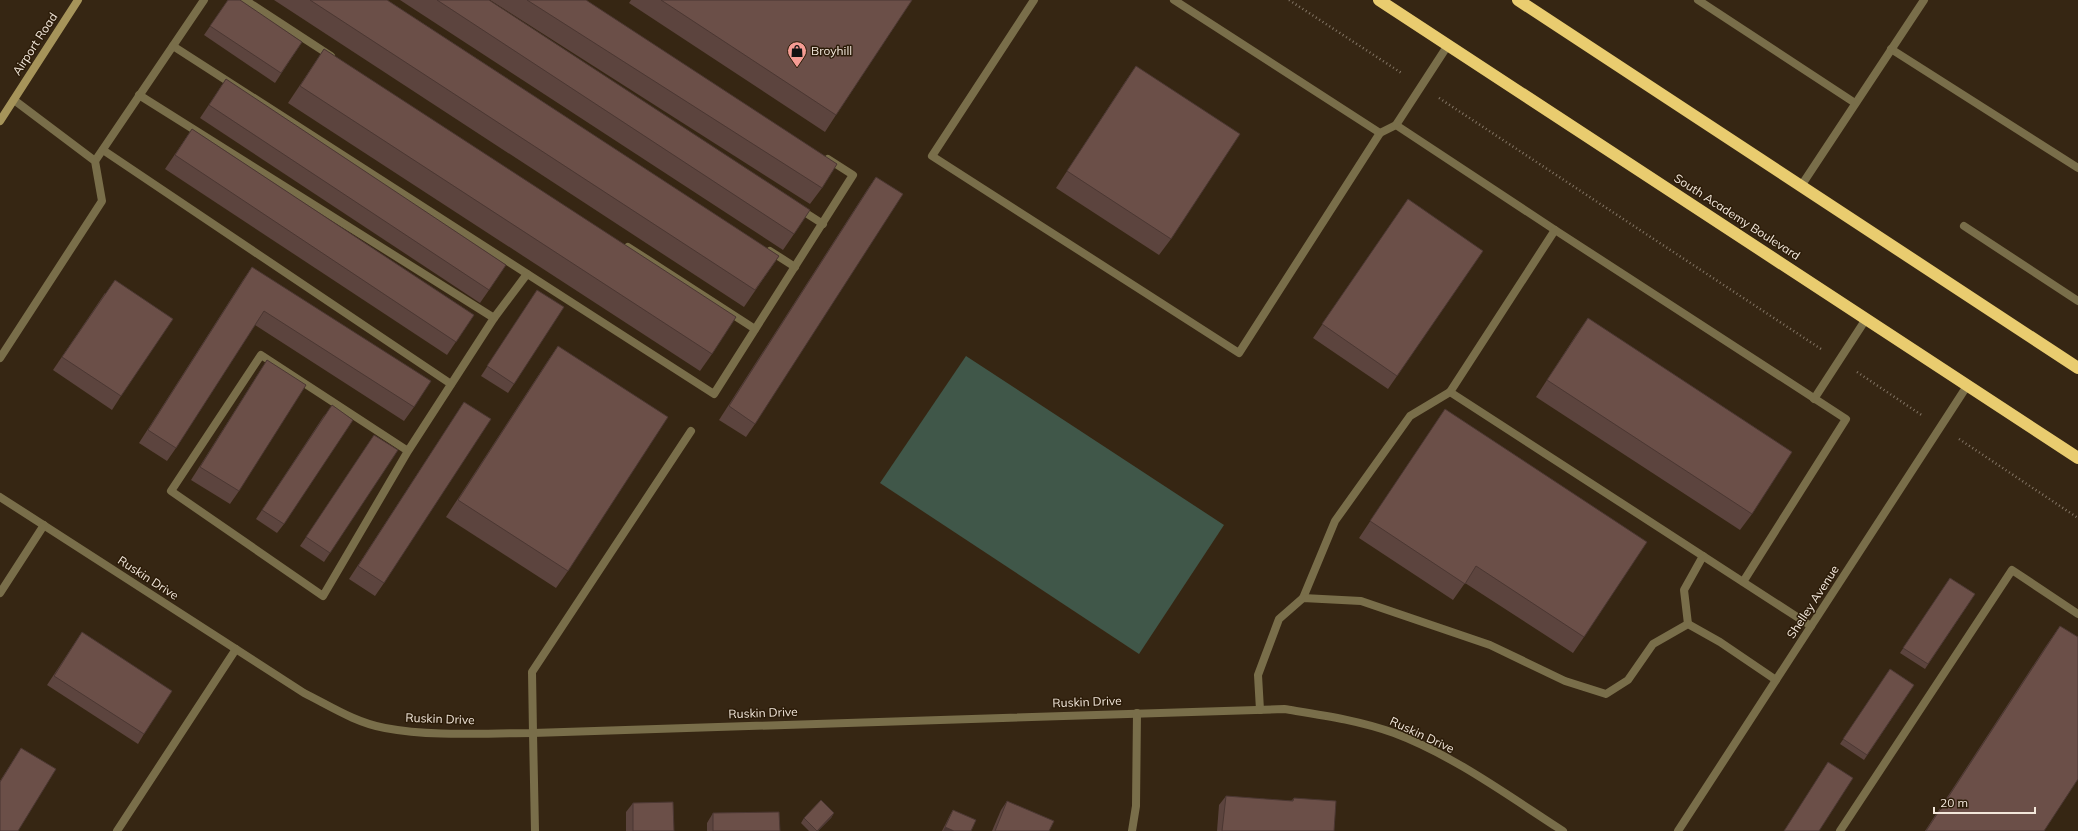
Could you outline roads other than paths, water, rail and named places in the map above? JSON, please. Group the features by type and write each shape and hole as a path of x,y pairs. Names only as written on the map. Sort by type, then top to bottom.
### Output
{"highway":[{"name":"South Academy Boulevard","path":"1379,0 2078,458"},
{"path":"1518,0 2078,368"}],"main road":[{"name":"Airport Road","path":"0,121 78,0"}],"street":[{"path":"95,161 204,0"},
{"path":"245,0 339,61"},
{"path":"1034,0 932,156 1239,353 1380,133 1396,125 1448,45"},
{"path":"1174,0 1380,133"},
{"path":"1698,0 1855,103"},
{"path":"1801,186 1924,0"},
{"path":"173,46 714,394 853,175 820,154"},
{"path":"1891,49 2078,168"},
{"path":"139,95 494,318"},
{"path":"0,358 102,201 95,161 14,100"},
{"path":"1396,125 1846,419 1743,582"},
{"path":"103,150 451,384"},
{"path":"789,202 823,224"},
{"path":"1964,226 2078,301"},
{"path":"1260,710 1258,675 1279,619 1303,598 1334,521 1410,416 1450,392 1556,230"},
{"path":"621,242 756,329"},
{"path":"762,246 795,267"},
{"path":"408,451 261,354 171,491 323,596 408,451 494,318 527,274"},
{"path":"1814,399 1866,319"},
{"name":"Shelley Avenue","path":"1678,831 1967,386"},
{"path":"1450,392 1811,626"},
{"path":"535,831 532,672 691,431"},
{"name":"Ruskin Drive","path":"0,497 304,692 347,716 385,728 430,733 533,733 1284,709 1346,719 1394,734 1482,778 1562,831"},
{"path":"0,593 44,525"},
{"path":"1688,624 1684,590 1703,556"},
{"path":"1840,831 2012,570 2078,614"},
{"path":"1303,598 1361,601 1490,645 1565,681 1606,694 1628,680 1653,644 1688,624"},
{"path":"1688,624 1720,642 1776,680"},
{"path":"117,831 236,649"},
{"path":"1132,831 1136,806 1136,713"}],"place":[{"name":"Broyhill","path":"797,68"}]}
